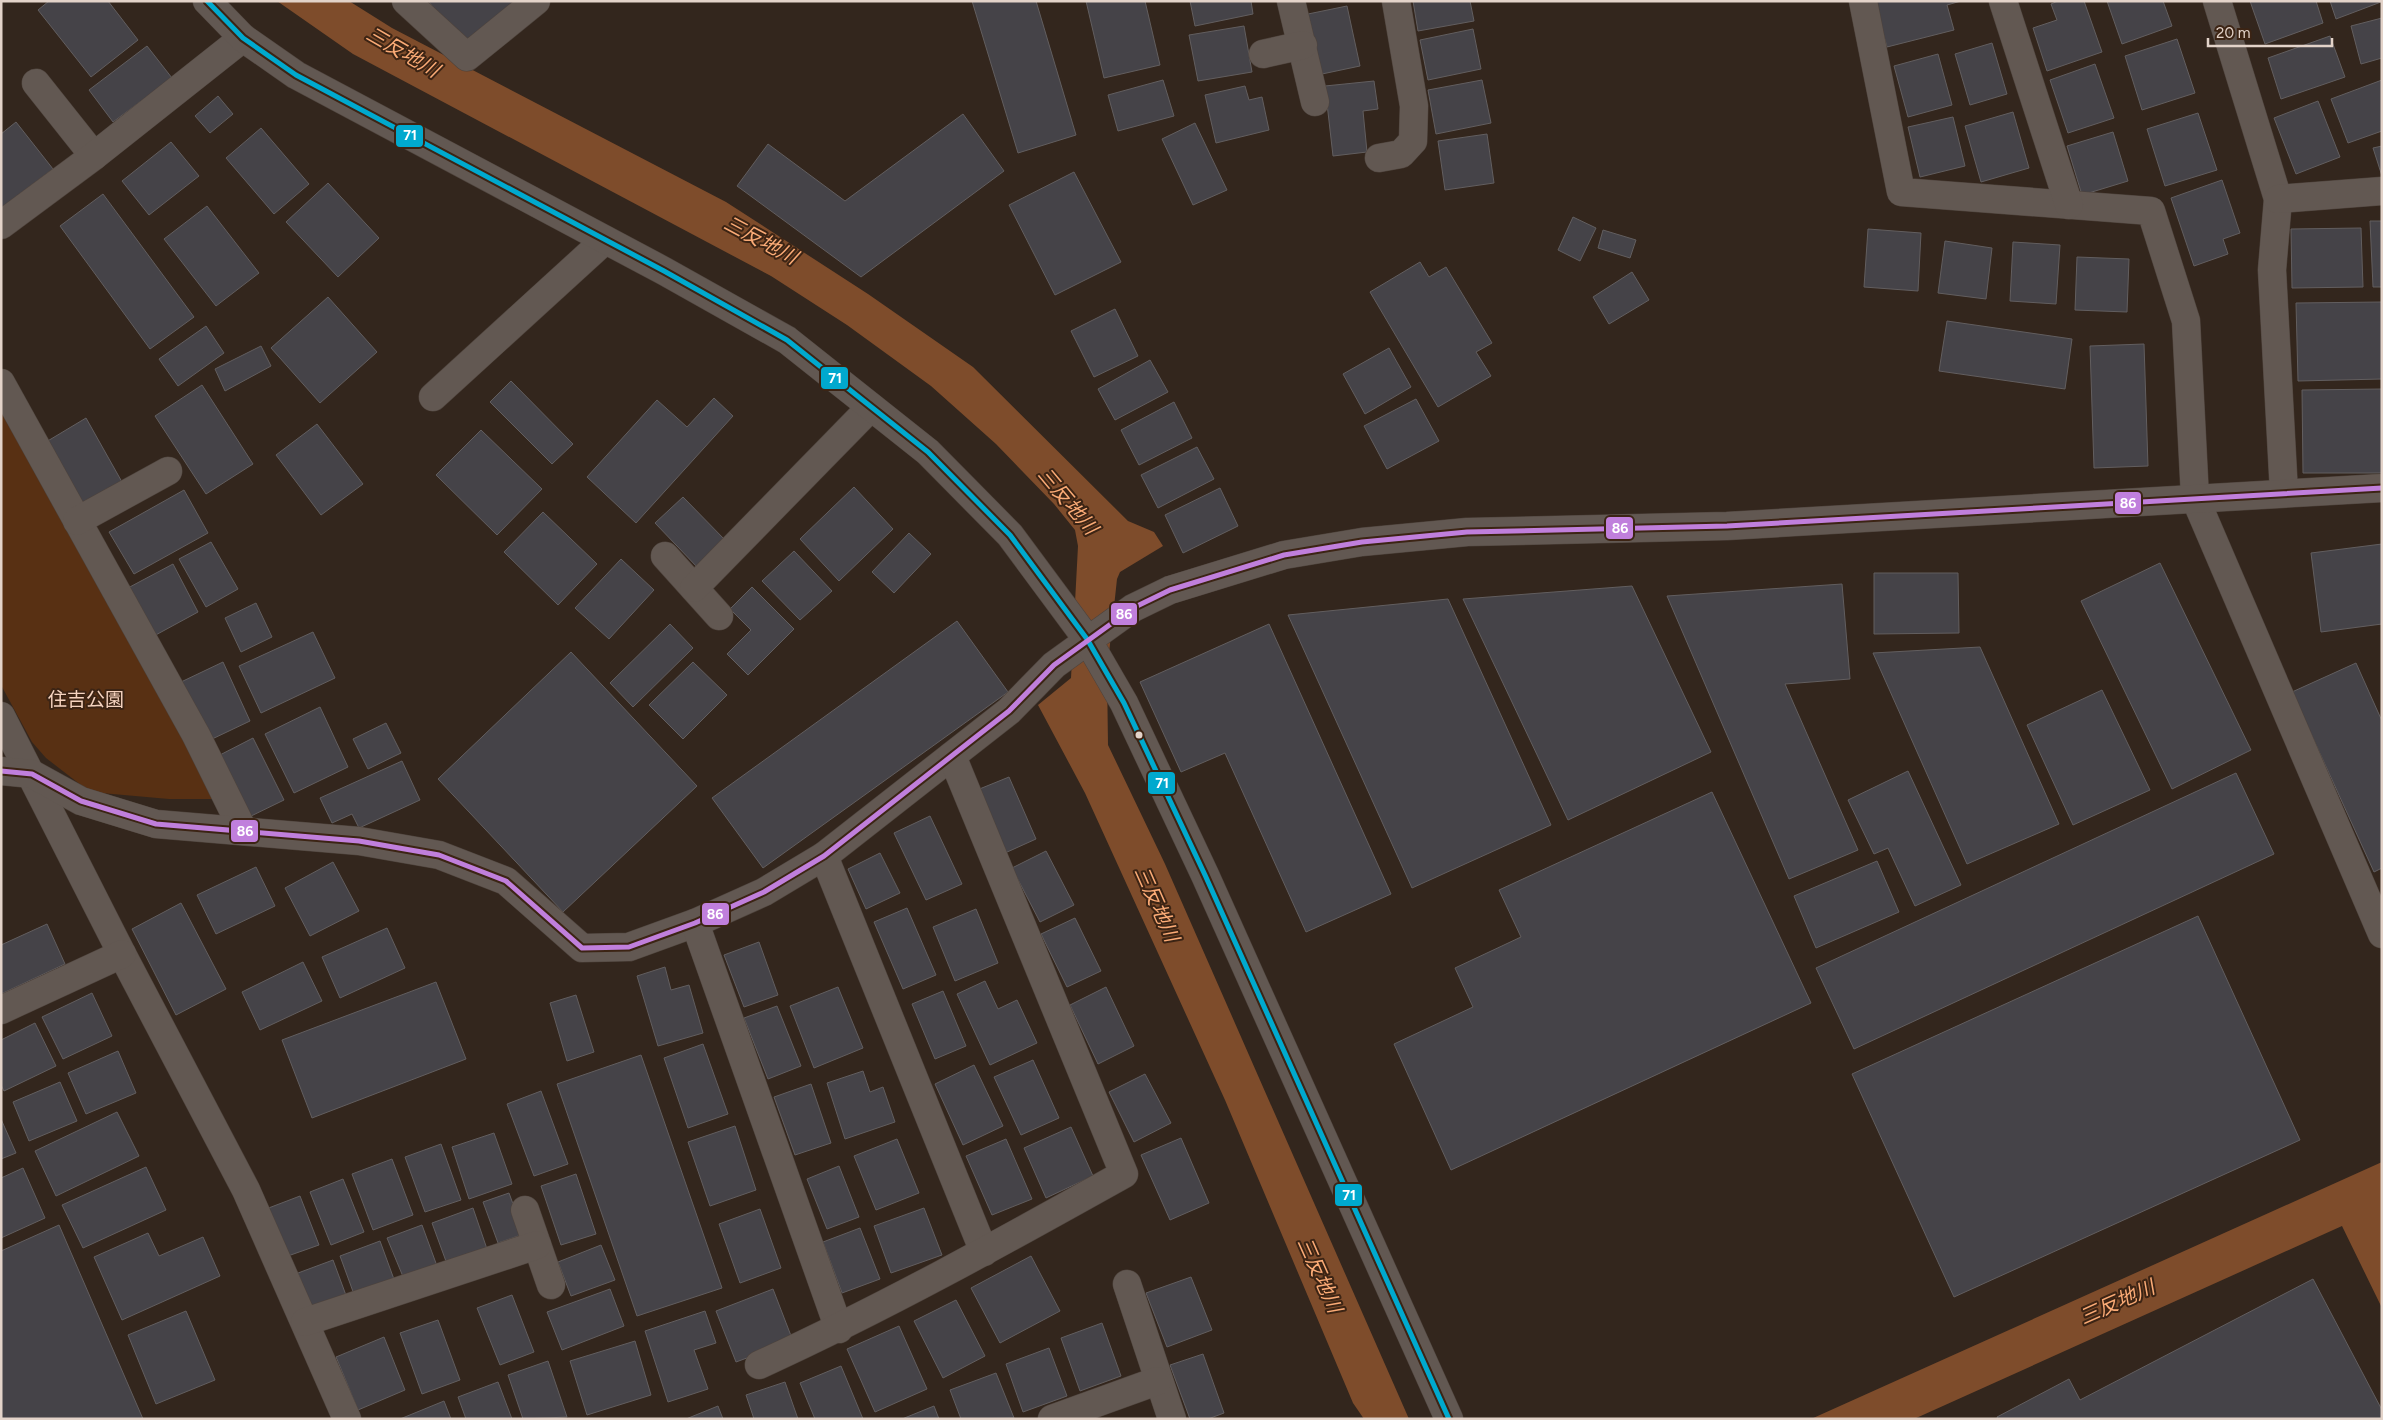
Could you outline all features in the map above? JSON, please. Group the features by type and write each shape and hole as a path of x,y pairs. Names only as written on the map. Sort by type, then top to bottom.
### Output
{"street":[{"path":"206,1 242,38 296,75 605,240 787,340 928,452 1010,535 1087,640 1124,703 1201,866 1449,1419"},
{"path":"406,1 467,57 536,1"},
{"path":"1291,1 1303,46 1314,102"},
{"path":"1379,158 1401,154 1413,141 1414,106 1396,1"},
{"path":"1863,1 1901,192 2151,211 2186,321 2195,498 2382,934"},
{"path":"2003,1 2069,204"},
{"path":"2217,1 2278,199 2272,270 2284,493"},
{"path":"1,225 94,156 242,38"},
{"path":"1263,54 1303,46"},
{"path":"36,83 94,156"},
{"path":"2278,199 2382,191"},
{"path":"433,397 605,240"},
{"path":"1,383 196,735 243,830"},
{"path":"694,588 871,407"},
{"path":"77,521 168,471"},
{"path":"1,771 32,774 81,801 156,824 359,841 439,855 506,881 582,948 628,947 695,923 764,892 824,856 1009,711 1054,665 1133,608 1170,590 1284,555 1362,542 1466,532 1727,526 2382,488"},
{"path":"665,556 720,616"},
{"path":"1,716 122,954 246,1190 347,1419"},
{"path":"759,1365 839,1329 984,1252 1124,1174 952,756"},
{"path":"824,856 984,1252"},
{"path":"695,923 839,1329"},
{"path":"1,1010 122,954"},
{"path":"524,1210 551,1284"},
{"path":"305,1322 537,1245"},
{"path":"1127,1284 1172,1419"},
{"path":"1052,1419 1158,1380"}],"green space":[{"name":"住吉公園","path":"1,408 219,799 169,799 90,792 46,758 32,742 1,685"}],"water":[{"name":"三反地川","path":"277,1 349,1 392,28 726,202 868,294 973,367 1128,521 1154,532 1163,546 1120,572 1117,579 1107,672 1108,745 1165,864 1409,1419 1364,1419 1353,1403 1225,1100 1085,793 1038,705 1071,678 1078,546 1075,530 1054,504 996,444 931,386 847,325 771,276 353,54"},
{"name":"三反地川","path":"2382,1162 2382,1308 2342,1226 1914,1419 1811,1419"}],"building":[{"path":"49,1 108,1 138,40 91,77 38,10"},
{"path":"428,1 517,1 465,45"},
{"path":"972,1 1036,1 1076,135 1018,153"},
{"path":"1086,1 1145,1 1160,65 1104,78"},
{"path":"1190,1 1251,1 1253,14 1195,26"},
{"path":"1413,1 1470,1 1474,21 1418,31"},
{"path":"1874,1 1961,1 1947,5 1954,30 1887,47"},
{"path":"2058,1 2084,1 2102,52 2047,71 2033,28 2057,20 2051,4"},
{"path":"2107,1 2163,1 2172,26 2122,44"},
{"path":"2250,1 2316,1 2323,23 2265,44"},
{"path":"2330,1 2381,1 2381,2 2336,19"},
{"path":"1347,6 1360,66 1322,74 1308,14"},
{"path":"2382,18 2382,58 2361,64 2351,26"},
{"path":"1244,26 1252,72 1198,81 1189,35"},
{"path":"1473,29 1481,69 1428,80 1420,40"},
{"path":"2330,36 2345,77 2281,99 2268,58"},
{"path":"2177,39 2195,93 2142,110 2125,56"},
{"path":"1992,43 2007,94 1970,105 1955,54"},
{"path":"147,46 172,78 113,122 89,90"},
{"path":"1938,54 1952,105 1908,117 1894,66"},
{"path":"2095,64 2114,118 2068,133 2050,80"},
{"path":"1163,80 1174,116 1118,131 1108,95"},
{"path":"1482,80 1491,123 1436,134 1428,90"},
{"path":"2382,80 2382,131 2348,143 2331,99"},
{"path":"1374,81 1378,109 1363,111 1367,152 1333,156 1325,86"},
{"path":"1245,86 1249,100 1262,97 1269,130 1216,143 1205,95"},
{"path":"218,96 233,114 210,133 195,116"},
{"path":"2318,101 2340,157 2296,174 2274,118"},
{"path":"2013,112 2029,168 1981,182 1965,126"},
{"path":"2198,113 2217,170 2165,186 2147,129"},
{"path":"963,114 1004,171 861,277 737,186 768,144 845,201"},
{"path":"1953,117 1965,166 1920,177 1908,127"},
{"path":"16,122 53,169 1,208 1,134"},
{"path":"1195,123 1227,190 1193,205 1162,139"},
{"path":"261,128 309,184 274,214 226,158"},
{"path":"2113,132 2128,181 2082,195 2067,146"},
{"path":"1487,134 1494,183 1445,190 1438,141"},
{"path":"171,142 199,176 149,215 122,181"},
{"path":"2382,146 2382,176 2373,148"},
{"path":"1074,172 1121,262 1055,295 1009,205"},
{"path":"2222,180 2240,233 2223,239 2228,254 2194,266 2171,198"},
{"path":"328,183 379,238 338,277 286,222"},
{"path":"103,194 194,317 150,349 60,226"},
{"path":"207,206 259,273 216,306 164,239"},
{"path":"1573,217 1596,228 1580,261 1558,250"},
{"path":"2370,221 2382,221 2382,287 2373,287"},
{"path":"2361,228 2363,287 2292,288 2291,229"},
{"path":"1868,229 1921,233 1918,291 1864,287"},
{"path":"1603,230 1636,240 1630,258 1598,248"},
{"path":"1945,241 1992,248 1986,299 1938,293"},
{"path":"2013,242 2060,245 2056,304 2010,301"},
{"path":"2077,257 2129,259 2127,312 2075,310"},
{"path":"1420,262 1429,277 1446,267 1492,343 1476,352 1491,376 1438,407 1370,292"},
{"path":"1632,272 1649,300 1609,324 1593,297"},
{"path":"328,297 377,352 320,403 271,348"},
{"path":"2382,302 2382,379 2298,381 2296,303"},
{"path":"1115,309 1138,356 1094,377 1071,331"},
{"path":"1947,321 2072,339 2065,389 1939,371"},
{"path":"206,326 224,353 178,386 159,359"},
{"path":"2144,344 2148,466 2094,468 2090,346"},
{"path":"261,346 271,366 225,391 215,369"},
{"path":"1389,348 1411,387 1365,414 1343,374"},
{"path":"1150,360 1168,392 1115,420 1098,389"},
{"path":"511,381 573,444 552,464 490,402"},
{"path":"202,385 253,464 206,494 155,416"},
{"path":"2382,389 2382,473 2303,473 2302,390"},
{"path":"714,398 733,416 636,523 587,477 657,400 687,427"},
{"path":"1416,399 1439,441 1387,469 1364,426"},
{"path":"1174,402 1192,438 1139,465 1121,430"},
{"path":"86,418 122,482 82,505 46,442"},
{"path":"317,424 363,484 321,515 276,455"},
{"path":"481,430 542,489 497,535 436,475"},
{"path":"1197,447 1214,479 1158,508 1141,475"},
{"path":"854,487 893,529 839,581 800,539"},
{"path":"1220,488 1238,526 1183,553 1165,515"},
{"path":"184,490 208,533 134,574 109,532"},
{"path":"683,497 726,541 698,568 655,523"},
{"path":"543,512 597,564 558,605 504,552"},
{"path":"909,533 931,554 894,593 872,572"},
{"path":"211,542 238,589 206,607 179,559"},
{"path":"2382,544 2382,624 2321,632 2311,553"},
{"path":"794,551 832,591 800,620 762,581"},
{"path":"621,559 654,590 609,639 575,608"},
{"path":"2160,563 2251,750 2172,789 2081,601"},
{"path":"173,564 198,612 152,637 126,589"},
{"path":"1874,573 1958,573 1959,633 1874,634"},
{"path":"1842,584 1850,679 1785,684 1858,850 1789,879 1667,596"},
{"path":"1632,586 1711,752 1568,820 1463,599"},
{"path":"752,587 794,629 748,675 727,654 751,630 730,609"},
{"path":"1448,599 1551,825 1412,888 1288,615"},
{"path":"256,603 272,637 241,652 225,618"},
{"path":"957,621 1008,692 763,868 712,798"},
{"path":"670,624 693,648 633,707 610,683"},
{"path":"1269,624 1391,894 1306,932 1225,753 1181,772 1140,682"},
{"path":"313,632 335,678 261,713 239,666"},
{"path":"1980,647 2059,824 1967,864 1873,653"},
{"path":"571,652 697,786 563,912 438,779"},
{"path":"223,662 250,721 210,740 181,682"},
{"path":"693,662 727,695 683,739 649,705"},
{"path":"2356,663 2382,721 2382,868 2374,872 2292,692"},
{"path":"2102,690 2150,790 2073,825 2027,725"},
{"path":"320,707 348,767 294,793 265,734"},
{"path":"386,723 401,753 368,769 353,739"},
{"path":"253,738 284,800 247,818 216,757"},
{"path":"402,761 420,800 359,828 352,814 332,823 320,798"},
{"path":"1908,771 1961,885 1915,906 1888,848 1874,854 1848,800"},
{"path":"2236,773 2274,854 1854,1049 1816,968"},
{"path":"1009,777 1036,839 1005,853 977,790"},
{"path":"1712,792 1811,1003 1451,1170 1394,1044 1473,1007 1455,968 1521,937 1499,890"},
{"path":"930,816 962,884 926,900 894,833"},
{"path":"1046,851 1074,905 1040,922 1012,868"},
{"path":"880,853 900,893 866,909 848,869"},
{"path":"1877,861 1899,912 1816,948 1794,896"},
{"path":"333,862 359,911 310,936 285,888"},
{"path":"256,867 275,906 216,934 197,895"},
{"path":"181,903 226,989 176,1015 132,929"},
{"path":"907,908 936,975 903,989 874,922"},
{"path":"976,909 998,963 955,981 933,927"},
{"path":"2198,916 2300,1140 1954,1297 1852,1074"},
{"path":"1075,918 1101,971 1067,987 1041,934"},
{"path":"47,924 65,964 1,994 1,945"},
{"path":"387,928 405,968 340,998 322,957"},
{"path":"759,942 778,995 744,1007 724,955"},
{"path":"303,962 322,1001 260,1030 242,992"},
{"path":"665,967 671,990 689,985 703,1033 658,1046 637,976"},
{"path":"985,981 998,1009 1017,1000 1037,1043 990,1065 957,994"},
{"path":"436,982 466,1059 312,1118 282,1040"},
{"path":"838,987 863,1048 814,1068 790,1006"},
{"path":"1106,987 1134,1046 1098,1064 1070,1005"},
{"path":"943,991 966,1046 935,1059 912,1004"},
{"path":"92,993 112,1036 63,1059 42,1017"},
{"path":"576,995 594,1052 567,1061 550,1003"},
{"path":"777,1006 801,1066 768,1079 744,1018"},
{"path":"35,1023 56,1066 4,1091 1,1085 1,1040"},
{"path":"703,1044 728,1114 688,1128 664,1058"},
{"path":"118,1051 136,1093 86,1114 68,1073"},
{"path":"641,1055 722,1288 637,1316 557,1084"},
{"path":"1033,1060 1059,1118 1021,1135 994,1077"},
{"path":"974,1065 1003,1126 963,1145 935,1084"},
{"path":"863,1071 870,1092 883,1087 895,1122 845,1139 827,1083"},
{"path":"1145,1074 1171,1123 1134,1142 1109,1092"},
{"path":"60,1082 77,1121 29,1141 13,1102"},
{"path":"811,1084 831,1143 795,1155 774,1097"},
{"path":"541,1091 568,1164 534,1176 507,1104"},
{"path":"117,1112 139,1156 56,1196 35,1151"},
{"path":"1,1119 16,1153 1,1159"},
{"path":"735,1126 756,1190 710,1206 688,1142"},
{"path":"1071,1127 1093,1176 1046,1198 1024,1148"},
{"path":"494,1133 512,1184 469,1199 452,1147"},
{"path":"1181,1138 1209,1203 1170,1220 1141,1155"},
{"path":"897,1139 919,1193 876,1210 854,1156"},
{"path":"1006,1139 1032,1199 992,1215 966,1156"},
{"path":"441,1144 461,1200 425,1212 405,1157"},
{"path":"392,1159 413,1215 373,1230 352,1174"},
{"path":"839,1166 859,1217 827,1229 807,1179"},
{"path":"146,1167 166,1210 83,1248 62,1205"},
{"path":"23,1168 45,1218 1,1238 1,1178"},
{"path":"576,1174 596,1234 561,1245 541,1186"},
{"path":"343,1179 364,1232 331,1245 310,1192"},
{"path":"509,1193 524,1234 498,1243 483,1202"},
{"path":"300,1196 319,1245 285,1257 266,1209"},
{"path":"473,1208 487,1249 447,1264 432,1223"},
{"path":"924,1208 942,1255 891,1273 874,1226"},
{"path":"760,1209 781,1268 740,1283 719,1224"},
{"path":"59,1225 143,1419 1,1419 1,1251"},
{"path":"422,1225 437,1266 404,1279 387,1238"},
{"path":"860,1228 880,1279 842,1293 823,1242"},
{"path":"148,1233 159,1256 203,1237 220,1276 122,1320 94,1257"},
{"path":"380,1241 395,1282 355,1297 340,1256"},
{"path":"601,1245 615,1280 571,1296 558,1262"},
{"path":"1031,1256 1060,1311 1000,1343 971,1288"},
{"path":"333,1260 347,1298 312,1311 298,1273"},
{"path":"1191,1277 1212,1330 1167,1347 1146,1293"},
{"path":"2313,1279 2382,1410 2382,1419 1998,1419 1997,1417 2069,1379 2080,1400"},
{"path":"610,1289 624,1326 562,1350 547,1312"},
{"path":"773,1289 793,1341 736,1362 716,1311"},
{"path":"512,1295 534,1352 500,1365 477,1308"},
{"path":"956,1300 985,1356 943,1378 914,1321"},
{"path":"186,1311 215,1380 156,1404 128,1335"},
{"path":"705,1311 716,1343 694,1350 708,1389 668,1402 645,1331"},
{"path":"438,1320 460,1380 422,1394 400,1333"},
{"path":"1102,1323 1121,1376 1080,1391 1061,1338"},
{"path":"899,1326 927,1389 875,1412 847,1349"},
{"path":"384,1337 405,1390 358,1410 336,1357"},
{"path":"635,1341 651,1395 587,1415 570,1361"},
{"path":"1049,1348 1067,1396 1023,1412 1006,1364"},
{"path":"1203,1354 1224,1413 1208,1419 1190,1419 1170,1365"},
{"path":"548,1361 567,1417 523,1419 508,1375"},
{"path":"841,1366 863,1419 815,1419 800,1383"},
{"path":"996,1373 1014,1418 961,1419 950,1390"},
{"path":"498,1382 512,1419 466,1419 458,1397"},
{"path":"785,1382 798,1419 754,1419 746,1395"},
{"path":"444,1401 451,1419 400,1419"},
{"path":"718,1406 723,1419 686,1419"},
{"path":"934,1406 939,1419 902,1419"}],"transit line":[{"name":"71","path":"207,1 243,38 296,75 664,271 787,340 928,452 1010,535 1087,639 1124,703 1205,875 1449,1419"},
{"name":"86","path":"1,771 32,774 81,801 156,824 359,841 439,855 506,881 582,948 629,947 695,923 764,892 824,856 1009,711 1054,665 1133,608 1170,590 1284,555 1362,542 1467,532 1727,526 2382,488"}]}
